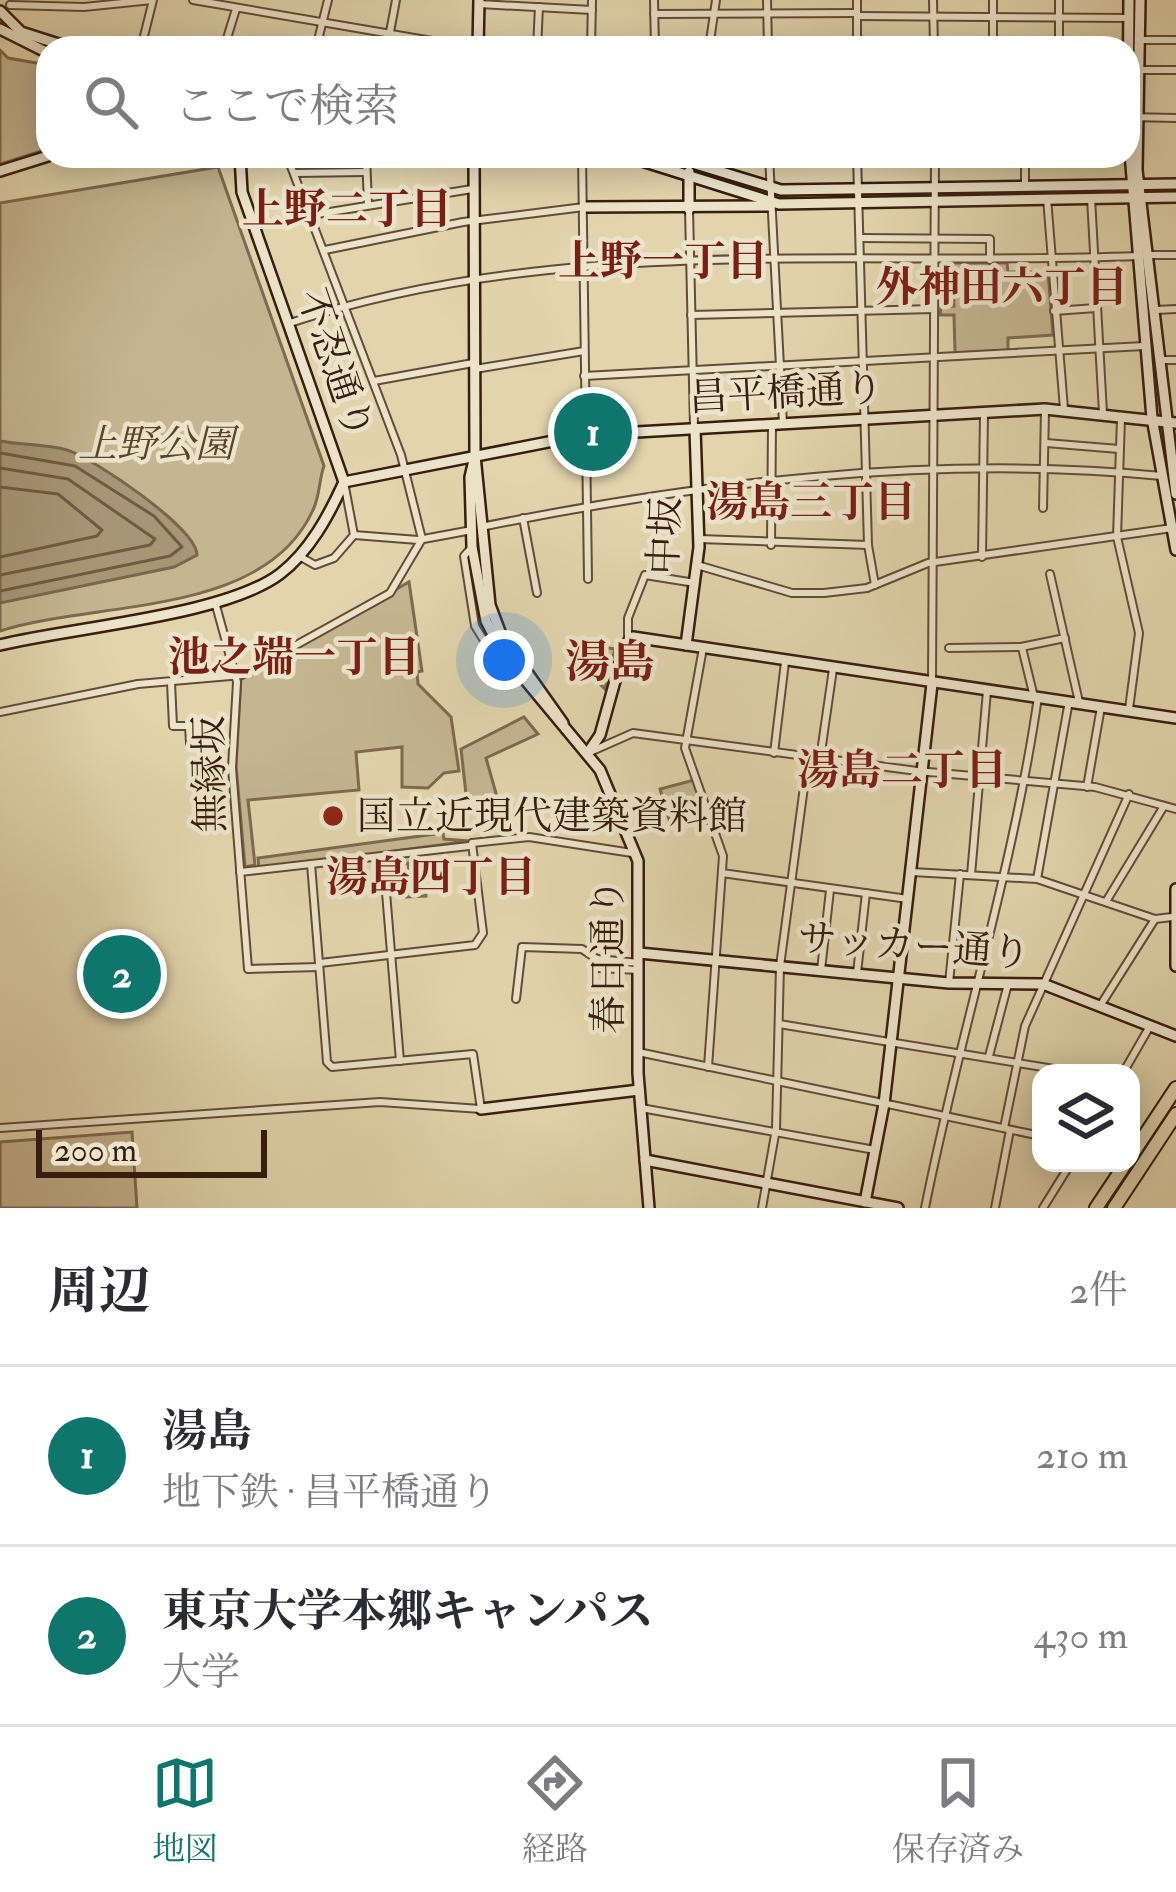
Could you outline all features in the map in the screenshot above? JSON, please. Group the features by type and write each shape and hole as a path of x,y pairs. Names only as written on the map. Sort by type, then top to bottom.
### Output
{"highway":[{"path":"1140,1143 1176,1088"},
{"path":"1114,1208 1167,1136 1176,1114"},
{"path":"1096,1208 1121,1172"}],"main road":[{"path":"1129,0 1129,36"},
{"path":"1139,36 1140,0"},
{"path":"477,36 479,2"},
{"path":"5,8 21,32 36,37"},
{"path":"0,29 36,47"},
{"path":"0,171 36,159"},
{"name":"不忍通り","path":"0,644 215,602 272,580 299,556 344,482 240,185 240,168"},
{"name":"春日通り","path":"474,168 477,528 490,604 514,662"},
{"path":"662,168 776,204"},
{"path":"689,209 690,168"},
{"path":"715,168 770,188 1025,185 1176,196"},
{"path":"1133,168 1136,191"},
{"path":"1134,168 1144,346 1176,494"},
{"path":"584,207 689,209 1091,198 1176,184"},
{"path":"1142,255 1152,310 1158,419"},
{"name":"昌平橋通り","path":"344,482 584,435 1045,409 1176,418"},
{"name":"中坂","path":"686,645 699,539 694,428"},
{"path":"1170,478 1176,550"},
{"name":"春日通り","path":"477,528 472,547 490,631 609,787 636,854 639,1090 652,1208"},
{"path":"587,754 600,735 628,640 1176,718"},
{"path":"866,1205 892,1041 932,684"},
{"path":"1176,889 1172,917 1176,966"},
{"name":"サッカー通り","path":"639,962 716,959 950,983 1043,984 1176,1036"},
{"path":"481,1108 639,1090"},
{"path":"645,1160 898,1208"}],"street":[{"path":"5,8 84,8 153,0 144,36"},
{"path":"193,0 402,36"},
{"path":"319,36 328,0"},
{"path":"390,34 396,0"},
{"path":"591,36 592,0"},
{"path":"654,0 655,36"},
{"path":"711,36 716,0"},
{"path":"767,0 768,36"},
{"path":"857,0 857,36"},
{"path":"934,0 934,36"},
{"path":"993,0 993,36"},
{"path":"1058,36 1059,0"},
{"path":"479,2 592,10"},
{"path":"538,36 539,7"},
{"path":"228,36 236,9"},
{"path":"654,14 1129,18"},
{"path":"1140,40 1176,40"},
{"path":"1140,70 1176,70"},
{"path":"1140,116 1176,118"},
{"path":"0,712 171,682 236,676 390,593 422,539 406,469 292,168"},
{"path":"366,168 368,204"},
{"path":"582,168 588,579"},
{"path":"769,168 776,204 781,367 771,545"},
{"path":"857,168 868,545 875,585"},
{"path":"932,684 935,168"},
{"path":"1025,168 1025,185"},
{"path":"294,173 366,172"},
{"path":"311,215 462,186 473,189"},
{"path":"1047,198 1064,409"},
{"path":"1091,198 1103,412"},
{"path":"325,250 473,220 584,207"},
{"path":"689,209 694,428"},
{"path":"860,238 989,238 990,260"},
{"path":"290,323 347,304 584,264 1176,255"},
{"path":"1054,311 1096,308"},
{"path":"692,315 935,309"},
{"path":"1152,310 1176,309"},
{"path":"584,376 1144,346"},
{"path":"374,381 584,350"},
{"path":"1156,360 1176,360"},
{"path":"1043,508 1045,409"},
{"path":"982,557 984,412"},
{"path":"1122,415 1117,537 1139,633 1129,709"},
{"path":"1046,443 1119,449"},
{"path":"354,535 422,539 586,504 773,482 1045,467 1170,478"},
{"path":"299,556 316,566 326,563 354,535 356,520 344,482"},
{"path":"523,518 537,593"},
{"path":"697,565 792,592 875,585 933,563 1172,528"},
{"path":"699,539 868,545"},
{"path":"472,547 464,556 471,608 484,646 499,665 514,662"},
{"path":"1037,879 1074,701 1050,574"},
{"path":"628,640 628,618 646,575 695,583"},
{"path":"471,608 479,591"},
{"name":"無縁坂","path":"215,602 236,676 232,768 249,972 319,965"},
{"path":"950,648 1021,646 1064,638"},
{"path":"925,1208 1025,781 1036,697 1021,646"},
{"path":"703,648 686,742 721,844 708,1067"},
{"path":"774,753 785,648"},
{"path":"820,759 833,670"},
{"path":"171,682 173,726 189,726 190,743"},
{"path":"971,875 987,691"},
{"path":"1087,787 1101,705"},
{"path":"587,754 633,733 808,758 1087,787 1176,809"},
{"path":"762,1208 776,1130 780,966 808,758"},
{"path":"995,1208 1018,1060 1043,984 1129,794"},
{"path":"1106,901 1164,806"},
{"path":"240,872 470,846 512,836 636,854"},
{"path":"319,965 475,945 483,933 470,846"},
{"path":"382,856 400,1061"},
{"path":"0,1128 380,1102 481,1108 473,1054 332,1067 327,1062 311,864"},
{"path":"911,872 1037,879 1155,919 1172,917"},
{"path":"722,873 908,899"},
{"path":"950,983 960,874"},
{"path":"821,970 830,888"},
{"path":"857,973 866,893"},
{"path":"1100,1006 1155,919"},
{"path":"516,999 522,946 582,949 598,959 597,968 639,962"},
{"path":"989,1056 1008,984"},
{"path":"779,1024 1037,1064"},
{"path":"1128,1064 1150,1025"},
{"path":"638,1052 1032,1134"},
{"path":"640,1108 875,1150"},
{"path":"1043,1208 1065,1172"}],"green space":[{"path":"0,50 8,58 36,63 36,153 0,164"},
{"name":"上野公園","path":"218,168 324,466 313,510 289,545 257,570 218,588 174,599 0,631 0,203"},
{"path":"953,263 1007,263 1008,272 1048,272 1053,335 1008,338 1008,350 955,353 954,315 940,315 941,307 954,306"},
{"path":"409,582 422,671 417,672 418,684 451,717 459,771 444,773 428,788 402,787 402,747 356,752 359,790 248,800 255,865 245,867 236,766 241,678"},
{"path":"582,644 615,649 605,689 574,658"},
{"path":"524,717 538,734 486,758 499,804 468,812 461,749"},
{"path":"694,780 707,816 671,826 660,789"},
{"path":"443,833 444,839 470,841 259,869 258,858"},
{"path":"421,853 426,896 406,897 403,889 397,894 395,885 388,889 385,864 391,865 393,884 410,881 408,863 392,864 390,857"},
{"path":"132,1132 137,1208 0,1208 0,1142"}],"water":[{"path":"0,441 67,450 98,466 163,512 197,555 174,567 0,603"}],"place":[{"name":"湯島","path":"593,432"},
{"name":"国立近現代建築資料館","path":"333,816"},
{"name":"東京大学本郷キャンパス","path":"122,974"}],"district":[{"name":"上野二丁目","path":"347,210"},
{"name":"上野一丁目","path":"663,262"},
{"name":"外神田六丁目","path":"1002,288"},
{"name":"湯島三丁目","path":"811,503"},
{"name":"池之端一丁目","path":"294,658"},
{"name":"湯島","path":"610,663"},
{"name":"湯島二丁目","path":"902,771"},
{"name":"湯島四丁目","path":"431,878"}]}
